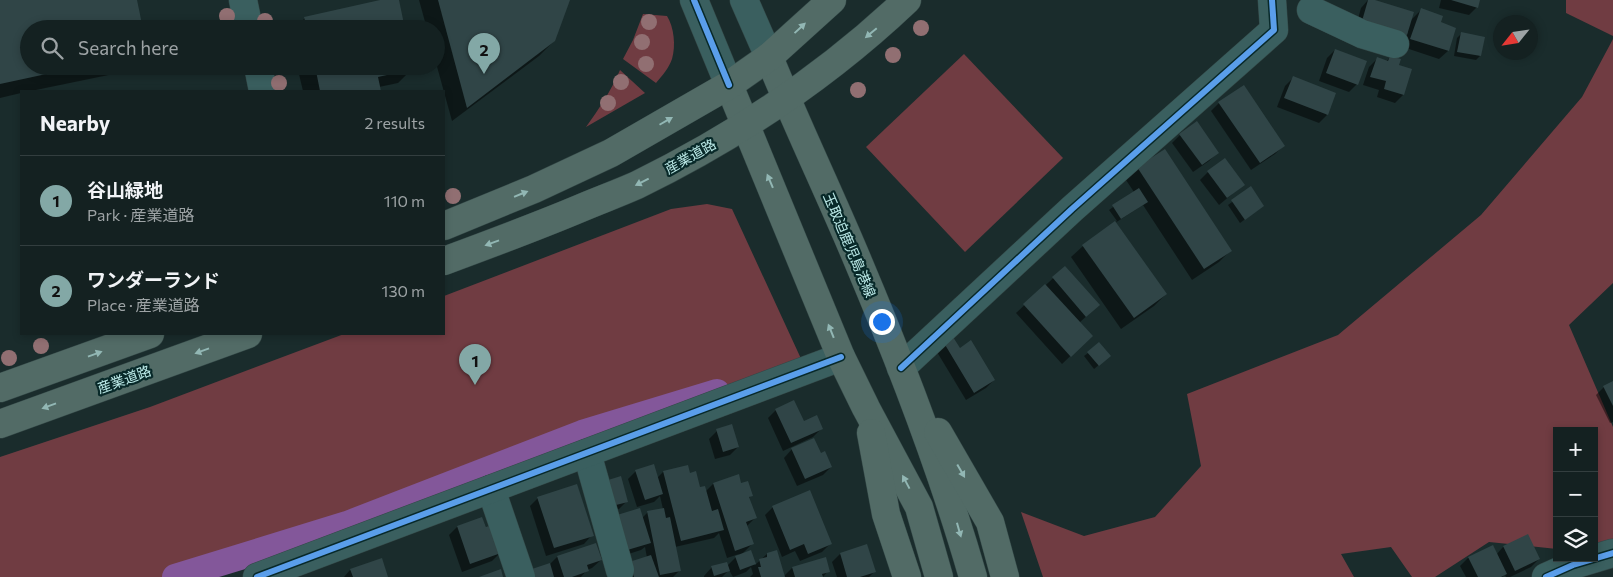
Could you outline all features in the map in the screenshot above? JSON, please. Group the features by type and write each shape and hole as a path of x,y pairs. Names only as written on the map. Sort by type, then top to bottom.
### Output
{"main road":[{"path":"445,226 534,189 611,153 729,84 770,57 832,0"},
{"name":"産業道路","path":"445,261 519,233 636,185 689,157 786,98 873,32 907,0"},
{"name":"玉取迫鹿児島港線","path":"770,57 786,98 857,259 901,368 955,515 973,577"},
{"path":"729,84 841,357 919,507 939,577"},
{"path":"0,388 147,335"},
{"name":"産業道路","path":"0,424 245,335"},
{"path":"901,368 990,522 1004,577"},
{"path":"866,408 886,514 908,577"}],"street":[{"path":"243,0 247,20"},
{"path":"694,0 729,84"},
{"path":"744,0 770,57"},
{"path":"1272,0 1274,30"},
{"path":"901,368 1072,209 1274,30 1316,5 1362,34 1395,44"},
{"path":"260,75 263,90"},
{"path":"257,577 841,357"},
{"path":"587,453 620,570"},
{"path":"491,489 521,577"},
{"path":"1546,577 1575,571 1613,553"}],"shaded area":[{"path":"1566,0 1613,0 1613,36 1566,13"},
{"path":"643,14 667,16 673,31 674,48 672,59 656,83 623,59"},
{"path":"1613,39 1613,283 1569,325 1613,427 1613,552 1598,554 1598,427 1553,427 1553,549 1489,542 1435,577 1412,577 1391,547 1341,554 1354,577 1043,577 1021,512 1084,536 1155,517 1201,466 1187,394 1338,335 1481,215 1582,97"},
{"path":"964,54 1063,158 965,252 866,147"},
{"path":"620,70 645,93 586,127 613,85"},
{"path":"707,204 732,209 803,363 215,577 0,577 0,457 150,407 341,335 445,335 445,296 671,209"}],"building":[{"path":"0,0 137,0 141,20 20,20 20,75 42,75 0,84"},
{"path":"380,0 399,0 403,20 305,20 304,17"},
{"path":"438,0 570,0 555,41 467,108 445,20 443,20"},
{"path":"1368,0 1375,0 1414,12 1407,35 1362,21"},
{"path":"1451,0 1480,0 1478,8"},
{"path":"1421,8 1443,16 1441,22 1456,28 1449,51 1410,39"},
{"path":"1461,32 1485,37 1481,56 1457,52"},
{"path":"1335,49 1367,61 1358,85 1326,73"},
{"path":"1390,56 1401,59 1399,65 1412,69 1404,95 1384,89 1386,81 1370,77 1377,57 1388,61"},
{"path":"317,75 387,75 378,77 381,90 320,90"},
{"path":"1293,76 1336,93 1328,115 1284,98"},
{"path":"1244,85 1285,146 1260,163 1218,102"},
{"path":"1197,121 1219,153 1202,165 1179,134"},
{"path":"1165,149 1232,251 1204,269 1137,167"},
{"path":"1225,158 1245,185 1227,198 1207,171"},
{"path":"1251,186 1264,206 1245,220 1231,200"},
{"path":"1139,188 1148,202 1121,219 1112,205"},
{"path":"1115,221 1167,294 1134,318 1082,245"},
{"path":"1065,266 1100,305 1086,317 1052,277"},
{"path":"1045,284 1093,336 1071,357 1023,304"},
{"path":"953,337 960,348 971,340 995,380 974,393 944,343"},
{"path":"1099,342 1111,356 1099,366 1087,352"},
{"path":"1613,381 1613,406 1603,386"},
{"path":"794,400 804,421 817,415 823,429 791,443 775,409"},
{"path":"732,424 739,447 723,452 716,429"},
{"path":"814,438 821,453 825,451 832,467 805,479 791,448"},
{"path":"654,464 663,494 645,500 635,470"},
{"path":"688,465 690,473 696,471 700,487 705,486 712,511 718,509 724,530 681,541 663,471"},
{"path":"739,474 741,483 748,481 753,496 749,497 757,518 746,522 754,544 735,551 713,483"},
{"path":"621,476 628,502 612,506 605,481"},
{"path":"577,484 594,536 554,548 537,497"},
{"path":"810,490 832,544 808,554 804,544 790,550 772,506"},
{"path":"640,508 651,543 624,551 617,515"},
{"path":"664,508 666,518 670,517 681,571 660,575 647,511"},
{"path":"482,517 486,527 492,525 501,553 470,564 457,526"},
{"path":"1528,534 1540,559 1515,571 1503,546"},
{"path":"596,543 602,560 587,565 589,571 572,577 564,577 557,556"},
{"path":"867,544 876,572 860,577 847,577 840,553"},
{"path":"1493,545 1507,574 1501,577 1478,577 1468,557"},
{"path":"751,550 756,564 740,570 735,556"},
{"path":"777,550 785,577 761,577 758,567 761,567 759,559 767,557 767,553"},
{"path":"651,555 659,577 634,577 629,562"},
{"path":"826,557 830,572 822,574 823,577 795,577 792,567"},
{"path":"382,558 388,577 353,577 350,569"},
{"path":"727,562 730,571 714,576 711,566"},
{"path":"550,563 554,577 531,577 529,570"},
{"path":"501,569 503,577 479,577"}],"waterway":[{"path":"175,577 347,524 582,433 717,392"}],"cycle path":[{"path":"694,0 729,85"},
{"path":"901,368 1072,209 1274,30 1272,0"},
{"path":"257,577 841,357"},
{"path":"1546,577 1573,565 1613,553"}],"place":[{"name":"ワンダーランド","path":"484,74"},
{"name":"谷山緑地","path":"475,385"}]}
